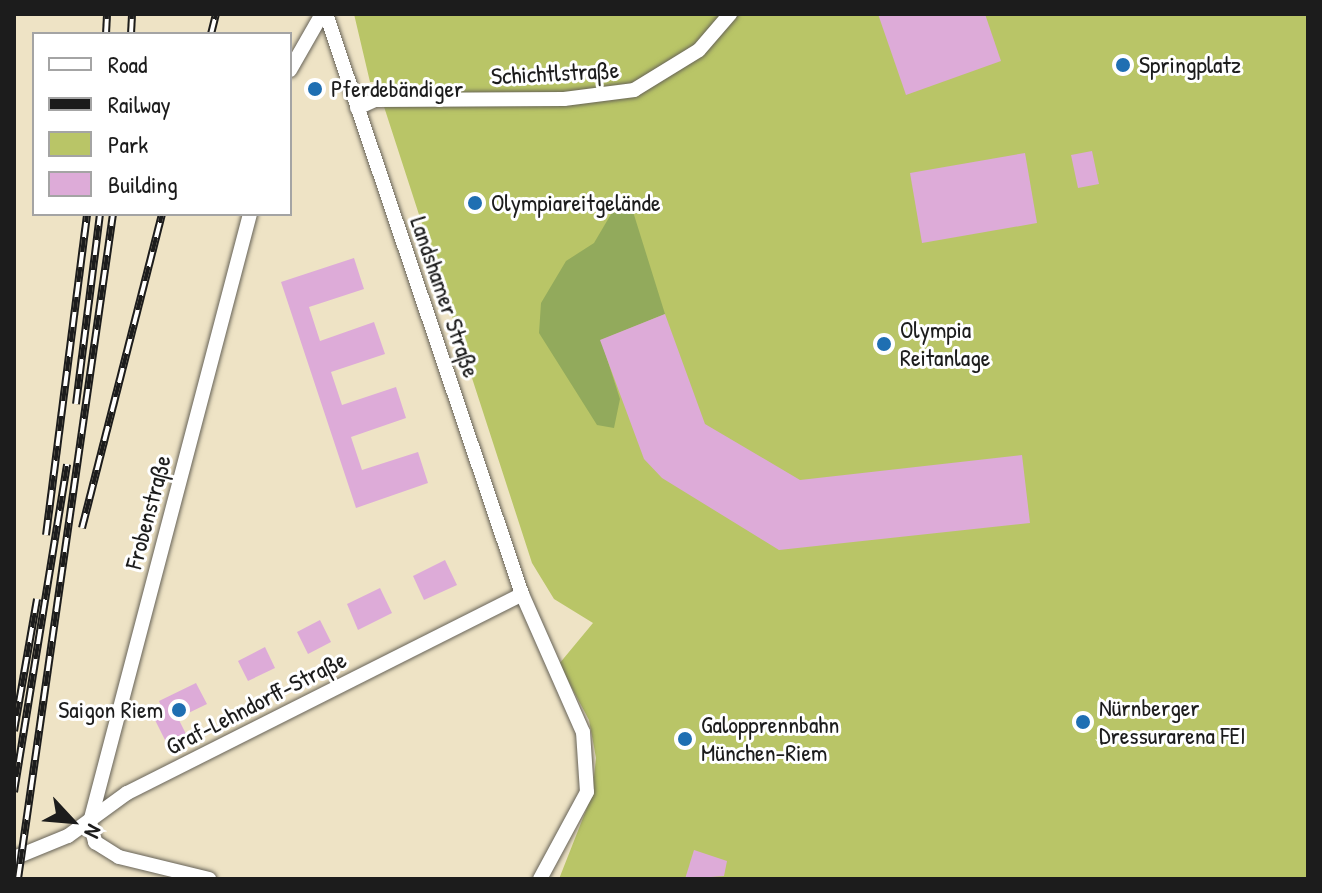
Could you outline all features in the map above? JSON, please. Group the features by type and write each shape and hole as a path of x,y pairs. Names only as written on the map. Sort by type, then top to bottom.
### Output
{"street":[{"path":"292,67 324,14"},
{"name":"Landshamer Straße","path":"324,14 522,594 583,732 588,759 587,792 572,830 540,879"},
{"name":"Schichtlstraße","path":"357,108 375,100 564,99 634,90 699,50 730,14"},
{"name":"Frobenstraße","path":"90,822 249,216"},
{"name":"Graf-Lehndorff-Straße","path":"14,858 90,822 127,793 522,594"},
{"path":"90,822 95,842 125,859 209,879"}],"green space":[{"name":"Olympia Reitanlage","path":"354,14 1308,14 1308,879 559,879 592,795 596,758 589,720 559,664 593,623 554,599 532,563 376,82 370,82"},
{"path":"630,202 665,314 601,340 620,399 614,428 597,425 539,333 541,303 566,261 594,243 617,204"}],"building":[{"path":"878,14 985,14 1001,61 906,95"},
{"path":"1092,151 1099,184 1078,188 1071,155"},
{"path":"1025,153 1037,223 922,243 910,173"},
{"path":"354,258 364,289 309,307 320,341 374,322 385,354 331,372 342,405 396,387 406,418 351,437 362,470 418,452 428,483 356,508 281,282"},
{"path":"665,314 705,424 800,480 1022,455 1030,523 779,550 662,478 644,459 600,340"},
{"path":"445,560 457,585 424,600 413,576"},
{"path":"380,588 392,613 358,630 347,604"},
{"path":"320,620 331,642 308,654 297,632"},
{"path":"265,647 275,668 248,681 238,661"},
{"path":"196,683 207,704 178,718 186,734 167,744 154,718 164,713 159,701"},
{"path":"694,850 727,861 724,876 685,879"}],"railway":[{"path":"106,32 107,14"},
{"path":"131,32 132,14"},
{"path":"212,32 216,14"},
{"path":"46,535 87,216"},
{"path":"76,404 100,216"},
{"path":"18,879 113,216"},
{"path":"82,528 161,216"},
{"path":"14,792 67,464"},
{"path":"14,731 37,599"}],"place":[{"name":"Springplatz","path":"1123,65"},
{"name":"Pferdebändiger","path":"315,89"},
{"name":"Olympiareitgelände","path":"475,203"},
{"name":"Olympia Reitanlage","path":"884,344"},
{"name":"Saigon Riem","path":"179,710"},
{"name":"Nürnberger Dressurarena FEI","path":"1083,722"},
{"name":"Galopprennbahn München-Riem","path":"685,739"}]}
